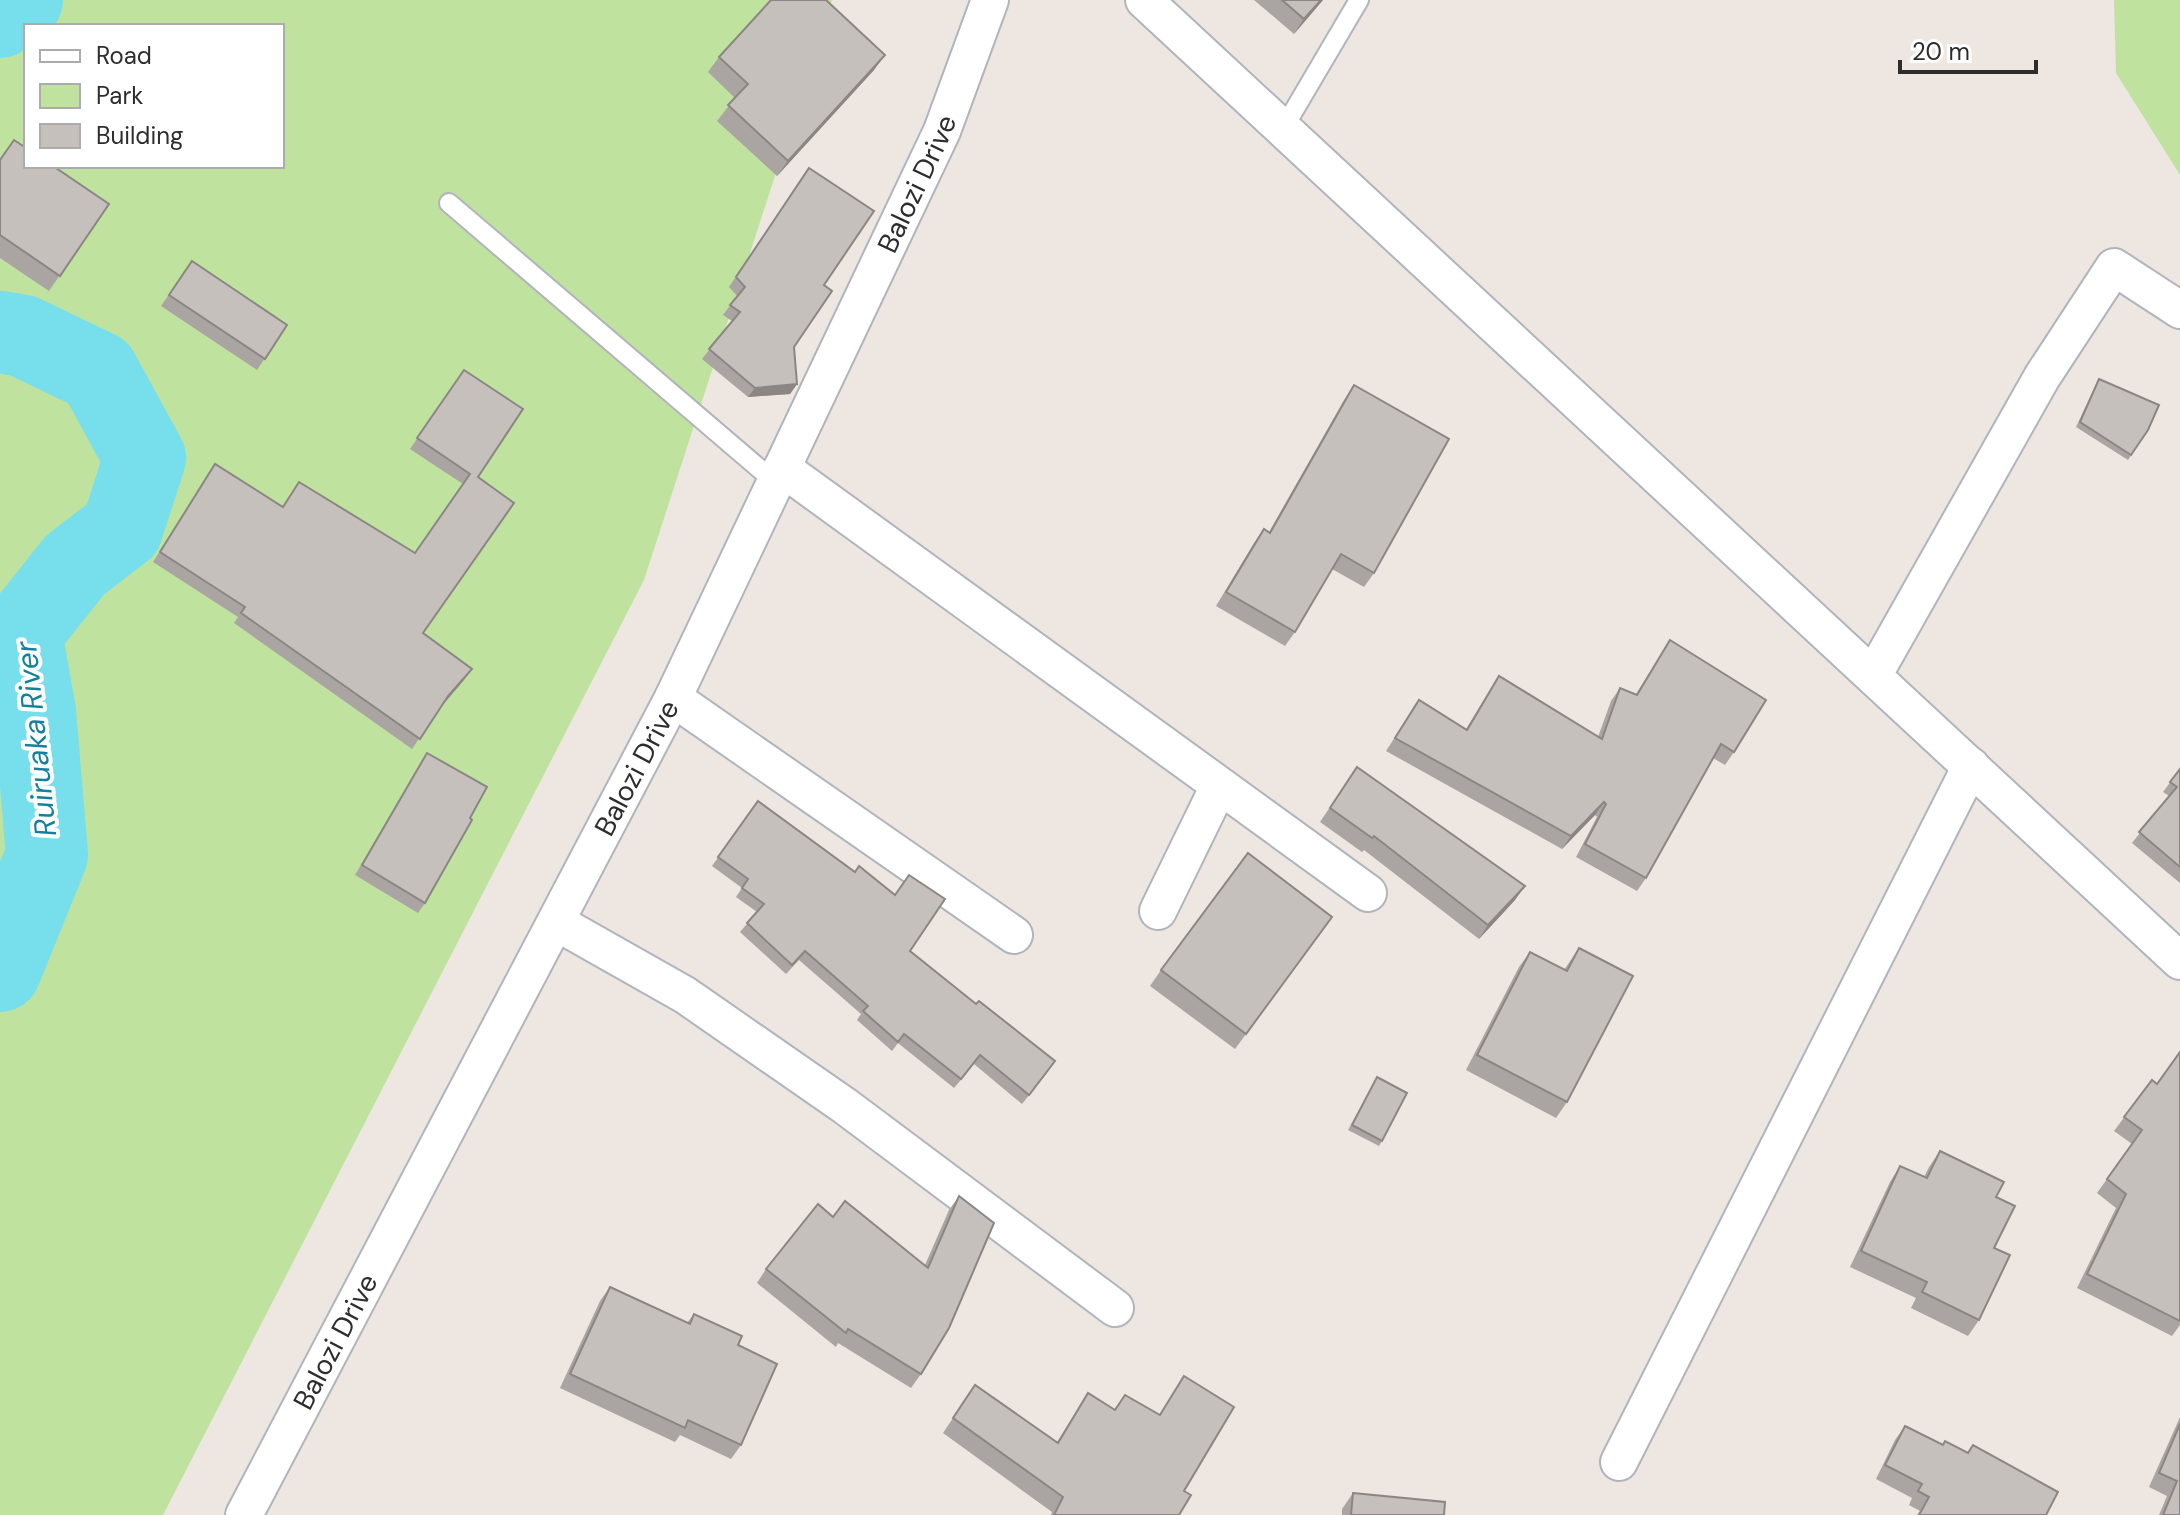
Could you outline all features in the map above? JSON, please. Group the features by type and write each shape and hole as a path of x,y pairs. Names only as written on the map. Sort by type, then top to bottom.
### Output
{"street":[{"name":"Balozi Drive","path":"244,1515 673,698 942,131 990,0"},
{"path":"1144,0 2180,961"},
{"path":"1873,676 2042,377 2114,267 2180,310"},
{"path":"779,475 1368,893"},
{"path":"673,698 1014,935"},
{"path":"1619,1462 1971,766"},
{"path":"1158,911 1219,786"},
{"path":"556,922 685,995 795,1072 1115,1308"}],"lane":[{"path":"1283,129 1359,0"},
{"path":"449,203 779,475"}],"green space":[{"path":"0,0 832,0 644,580 163,1515 0,1515"},
{"path":"2114,0 2180,0 2180,175 2116,73"}],"building":[{"path":"771,0 826,0 885,55 788,161 728,105 748,84 719,57"},
{"path":"1282,0 1321,0 1304,19"},
{"path":"14,140 24,147 24,168 56,168 109,204 60,276 0,235 0,160"},
{"path":"809,168 874,211 824,285 832,291 794,347 797,384 755,388 709,349 740,312 730,305 745,287 736,277"},
{"path":"192,261 287,325 265,359 169,295"},
{"path":"464,370 523,409 478,477 514,503 423,633 472,669 448,696 420,739 241,613 245,607 160,552 215,464 283,507 299,482 415,553 470,474 417,438"},
{"path":"2099,379 2159,405 2148,430 2131,455 2080,422"},
{"path":"1354,385 1449,439 1374,573 1341,554 1295,632 1226,592 1264,529 1270,533"},
{"path":"1670,640 1766,700 1734,752 1721,744 1646,878 1585,844 1606,804 1604,802 1571,836 1395,738 1419,700 1467,730 1499,676 1602,739 1620,688 1637,695"},
{"path":"427,753 487,787 425,903 362,865"},
{"path":"1357,767 1525,886 1488,925 1374,836 1372,838 1330,808"},
{"path":"2180,769 2180,867 2139,832 2177,787 2170,782"},
{"path":"758,801 855,872 859,866 895,895 909,875 945,899 910,951 1055,1061 1029,1095 980,1055 961,1079 904,1034 898,1042 863,1011 868,1006 805,951 792,965 747,923 764,904 742,888 748,879 718,857"},
{"path":"1248,853 1332,917 1246,1034 1161,970"},
{"path":"1579,948 1633,976 1567,1102 1477,1055 1530,952 1567,971"},
{"path":"2180,1052 2180,1321 2087,1274 2126,1194 2107,1179 2142,1130 2124,1117 2152,1080 2157,1084"},
{"path":"1377,1077 1407,1093 1382,1141 1352,1125"},
{"path":"1940,1151 2004,1182 1996,1197 2015,1206 1994,1248 2010,1255 1979,1320 1922,1292 1927,1282 1861,1251 1900,1166 1927,1178"},
{"path":"959,1196 994,1223 949,1328 921,1374 848,1329 846,1333 766,1269 818,1204 833,1217 845,1201 928,1268"},
{"path":"610,1287 690,1324 694,1314 742,1336 738,1345 777,1364 741,1445 688,1420 685,1428 570,1374"},
{"path":"1184,1376 1234,1407 1184,1491 1191,1495 1179,1515 1054,1515 1063,1497 953,1418 975,1385 1058,1443 1088,1393 1115,1410 1125,1395 1160,1415"},
{"path":"2180,1424 2180,1515 2163,1515 2177,1481 2159,1473"},
{"path":"1905,1426 1943,1445 1945,1441 1968,1453 1973,1445 2058,1492 2046,1515 1919,1515 1929,1497 1918,1491 1922,1484 1885,1465"},
{"path":"1353,1493 1445,1502 1444,1515 1351,1515"}],"waterway":[{"name":"Ruiruaka River","path":"0,17 22,0"},
{"name":"Ruiruaka River","path":"0,332 23,336 98,372 145,458 122,529 75,565 21,633 35,712 47,855 0,971"}]}
